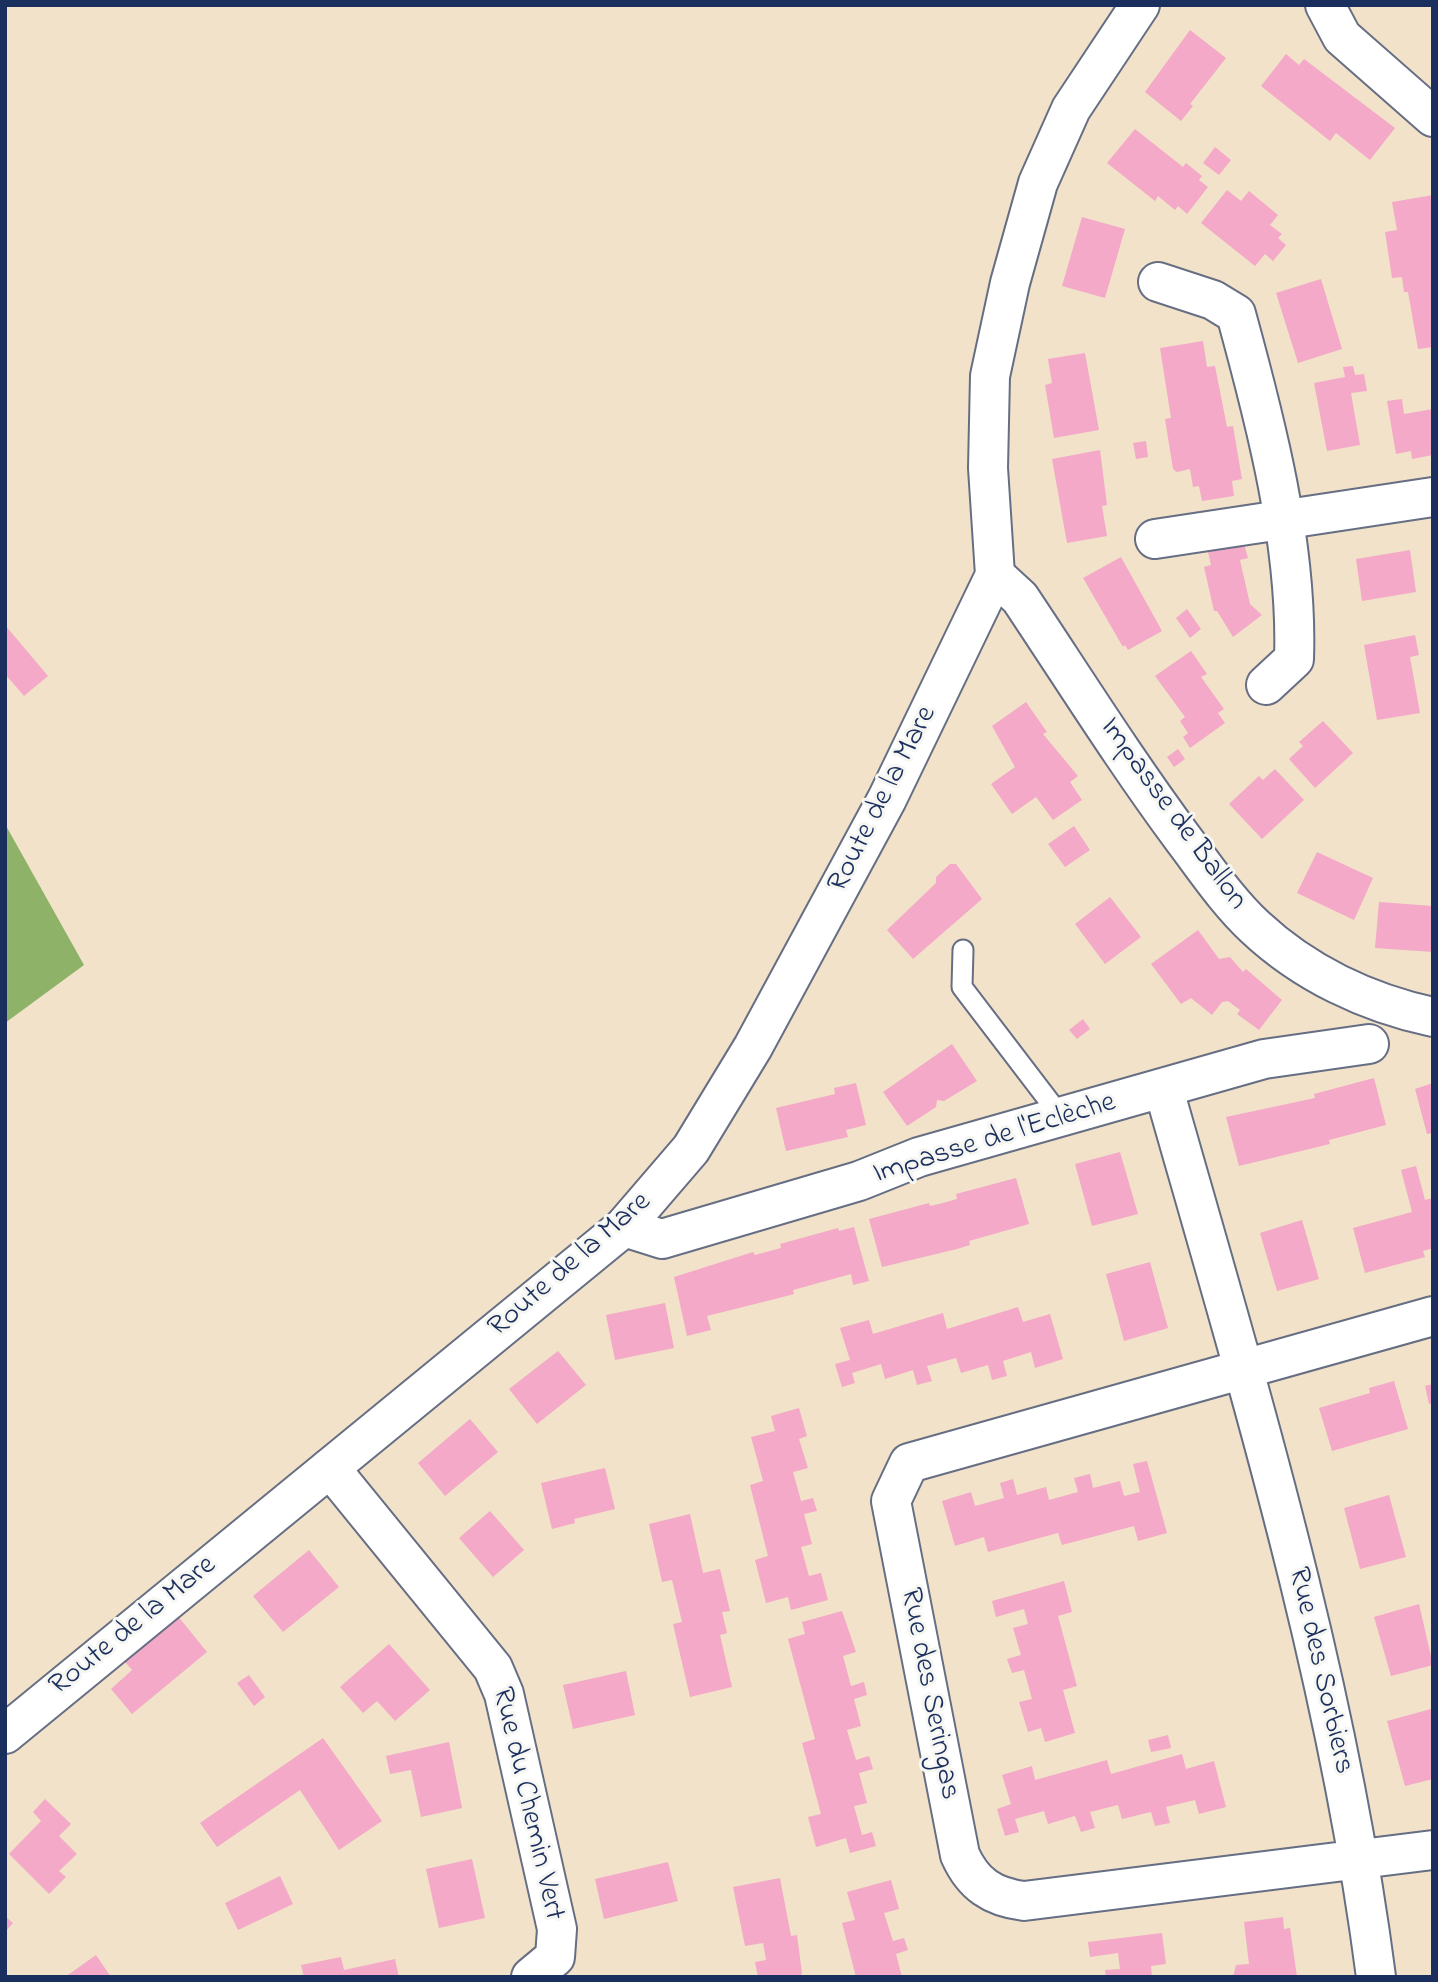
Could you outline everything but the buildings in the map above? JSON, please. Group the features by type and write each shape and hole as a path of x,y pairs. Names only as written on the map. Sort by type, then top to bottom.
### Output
{"street":[{"path":"995,575 988,468 990,376 1010,283 1038,183 1071,109 1140,5"},
{"path":"1325,5 1342,37 1433,117"},
{"path":"1158,282 1213,300 1236,314 1258,395 1296,607 1294,659 1266,685"},
{"path":"1155,539 1433,497"},
{"name":"Impasse de Ballon","path":"995,575 1020,598 1155,802 1208,872 1254,926 1297,960 1343,989 1404,1011 1433,1017"},
{"name":"Route de la Mare","path":"5,1734 624,1227 691,1149 753,1047 887,799 995,575"},
{"name":"Impasse de l'Eclèche","path":"624,1227 662,1239 859,1181 919,1157 1164,1090 1264,1059 1368,1045"},
{"name":"Rue des Sorbiers","path":"1164,1090 1243,1368 1307,1608 1360,1859 1376,1977"},
{"path":"1243,1368 1433,1317"},
{"name":"Rue des Seringas","path":"1243,1368 909,1463 891,1501 960,1855 967,1871 990,1892 1006,1899 1024,1900 1433,1850"},
{"name":"Rue du Chemin Vert","path":"330,1468 493,1668 504,1694 557,1928 555,1957 531,1977"}],"lane":[{"path":"963,950 962,987 1062,1118"}],"green space":[{"path":"5,824 84,965 5,1023"}]}
